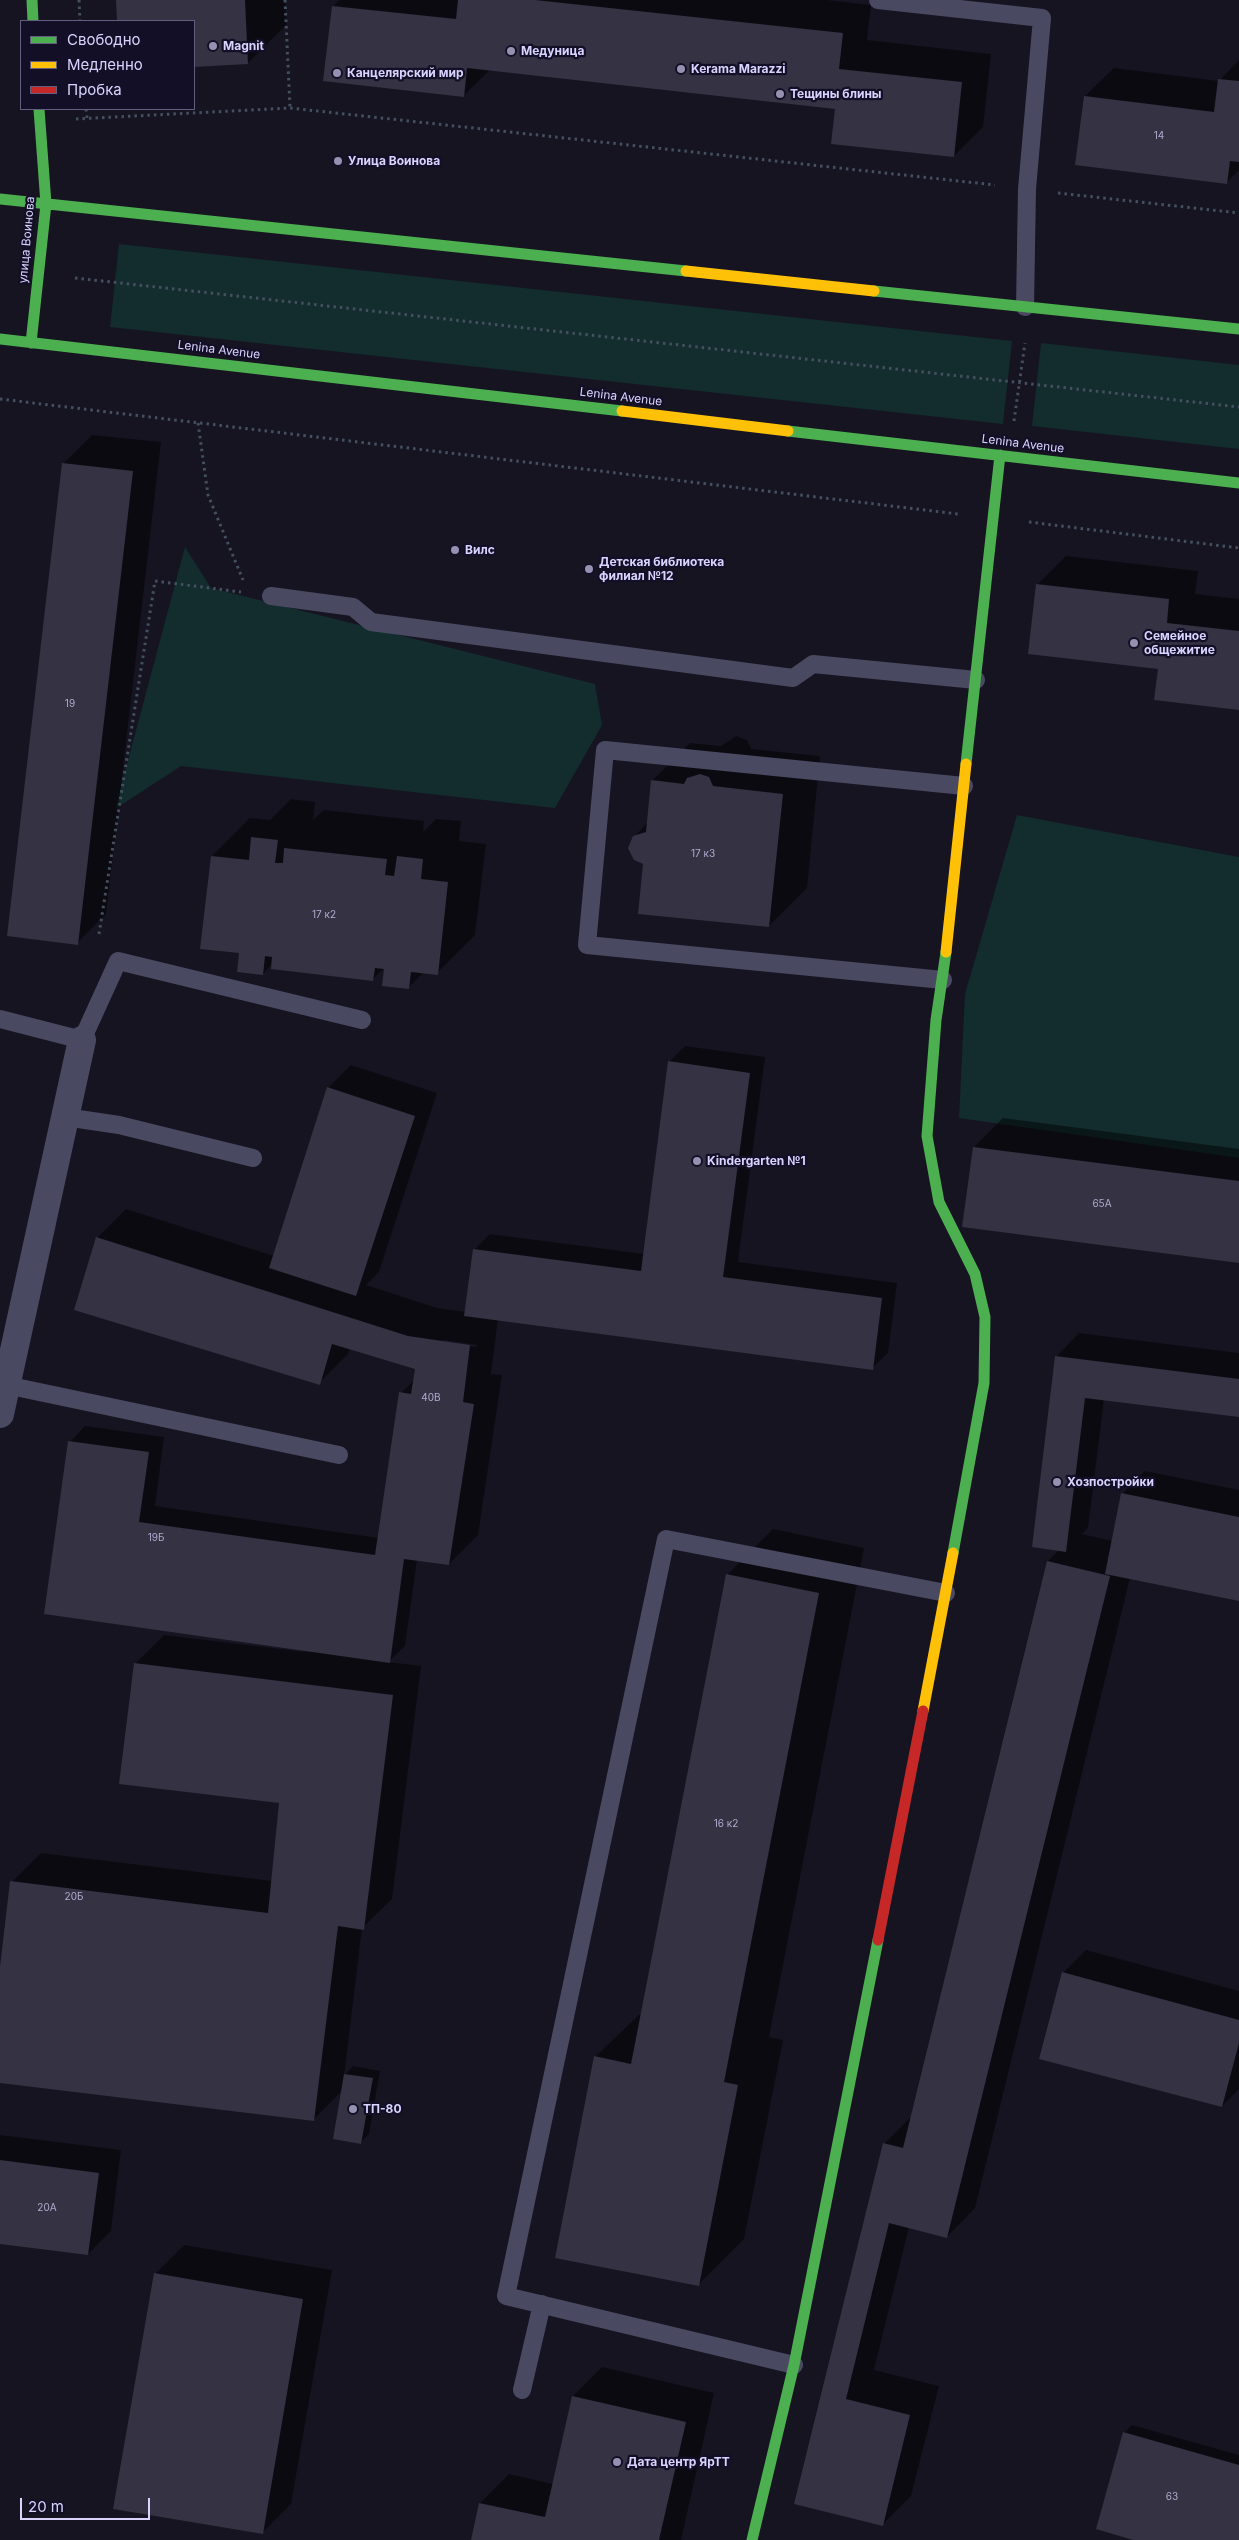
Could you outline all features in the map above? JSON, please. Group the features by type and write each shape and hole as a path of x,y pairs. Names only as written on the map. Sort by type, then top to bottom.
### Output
{"main road":[{"path":"32,0 33,20"},
{"name":"улица Воинова","path":"32,343 46,204 39,110"},
{"path":"0,199 1239,330"},
{"name":"Lenina Avenue","path":"0,339 1239,484"},
{"path":"752,2540 794,2365 946,1593 984,1383 986,1317 975,1274 939,1202 927,1136 936,1020 943,980 1000,455"}],"street":[{"path":"0,1414 82,1040"}],"lane":[{"path":"878,0 1042,18 1027,189 1026,308"},
{"path":"271,596 353,607 371,622 793,678 813,664 976,680"},
{"path":"943,980 587,945 605,750 964,786"},
{"path":"0,1019 82,1040 118,961 362,1020"},
{"path":"65,1117 120,1125 253,1158"},
{"path":"6,1385 339,1454"},
{"path":"794,2365 506,2296 666,1539 946,1593"},
{"path":"522,2390 542,2304"}],"path":[{"path":"79,0 80,20"},
{"path":"285,0 290,108"},
{"path":"40,121 290,108 1239,213"},
{"path":"86,110 87,118"},
{"path":"120,283 1239,407"},
{"path":"1000,455 1013,424 1026,334 1026,308"},
{"path":"0,399 1239,548"},
{"path":"198,423 208,495 248,592"},
{"path":"98,942 155,581 271,596"}],"green space":[{"path":"119,244 1012,341 1003,424 110,327"},
{"path":"1041,343 1239,365 1239,449 1032,426"},
{"path":"185,547 211,588 595,684 602,725 555,808 181,766 115,809"},
{"path":"1017,815 1239,857 1239,1158 959,1118 965,994"}],"building":[{"path":"116,0 245,0 248,64 195,67 195,20 117,20"},
{"path":"458,0 535,0 843,33 839,69 962,82 954,157 831,144 835,109 467,68 464,97 323,81 332,6 456,19"},
{"path":"1218,79 1239,81 1239,162 1230,161 1227,184 1075,165 1084,96 1214,112"},
{"path":"62,463 133,471 78,945 7,936"},
{"name":"Семейное общежитие","path":"1036,584 1169,599 1167,623 1239,631 1239,710 1154,700 1158,669 1028,654"},
{"path":"700,774 709,777 713,786 783,794 769,927 638,914 643,864 634,860 628,848 633,836 646,832 651,780 684,784 687,778"},
{"path":"251,837 278,840 275,863 283,863 284,848 387,859 385,875 394,876 397,856 423,859 421,879 448,882 438,975 411,972 409,989 382,986 384,969 375,968 373,981 271,969 272,957 265,956 263,975 237,972 239,953 200,949 211,856 249,860"},
{"name":"Kindergarten №1","path":"668,1061 750,1073 723,1277 882,1298 873,1370 464,1316 473,1249 641,1271"},
{"path":"327,1087 415,1116 356,1296 269,1268"},
{"path":"973,1147 1239,1181 1239,1263 962,1227"},
{"path":"96,1237 408,1336 470,1345 463,1402 474,1404 449,1565 404,1559 390,1663 44,1614 68,1441 149,1452 139,1522 375,1555 399,1392 411,1394 415,1369 332,1344 320,1385 74,1310"},
{"name":"Хозпостройки","path":"1055,1356 1239,1379 1239,1417 1085,1398 1066,1552 1032,1547"},
{"path":"1121,1493 1239,1517 1239,1601 1105,1574"},
{"path":"1047,1561 1110,1576 947,2238 889,2223 846,2399 910,2415 883,2526 794,2504 883,2143 903,2148"},
{"path":"726,1574 819,1593 724,2082 738,2085 699,2286 555,2258 594,2056 631,2064"},
{"path":"134,1663 393,1695 364,1930 338,1926 314,2121 0,2083 0,1967 10,1881 268,1913 279,1803 119,1784"},
{"path":"1062,1972 1239,2020 1239,2043 1222,2107 1039,2059"},
{"name":"ТП-80","path":"344,2074 373,2078 361,2144 333,2139"},
{"path":"0,2160 99,2173 88,2255 0,2244"},
{"path":"154,2273 303,2299 263,2534 113,2509"},
{"name":"Дата центр ЯрТТ","path":"572,2396 686,2422 659,2540 471,2540 479,2503 545,2517"},
{"path":"1123,2432 1239,2465 1239,2540 1133,2540 1096,2529"}],"traffic: fast":[{"path":"32,0 33,20"},
{"path":"31,343 46,204 39,110"},
{"path":"0,199 686,271"},
{"path":"874,291 1239,329"},
{"path":"0,339 622,411"},
{"path":"788,431 1239,483"},
{"path":"966,764 1000,455"},
{"path":"946,952 936,1020 927,1136 939,1202 975,1274 985,1317 984,1383 953,1553"},
{"path":"752,2540 794,2365 878,1940"}],"traffic: slow":[{"path":"686,271 874,291"},
{"path":"622,411 788,431"},
{"path":"946,952 966,764"},
{"path":"923,1711 953,1553"}],"traffic: jam":[{"path":"878,1940 923,1711"}],"place":[{"name":"Magnit","path":"213,46"},
{"name":"Медуница","path":"511,51"},
{"name":"Kerama Marazzi","path":"681,69"},
{"name":"Канцелярский мир","path":"337,73"},
{"name":"Тещины блины","path":"780,94"},
{"name":"Улица Воинова","path":"338,161"},
{"name":"Вилс","path":"455,550"},
{"name":"Детская библиотека филиал №12","path":"589,569"},
{"name":"Семейное общежитие","path":"1134,643"},
{"name":"Kindergarten №1","path":"697,1161"},
{"name":"Хозпостройки","path":"1057,1482"},
{"name":"ТП-80","path":"353,2109"},
{"name":"Дата центр ЯрТТ","path":"617,2462"}]}
